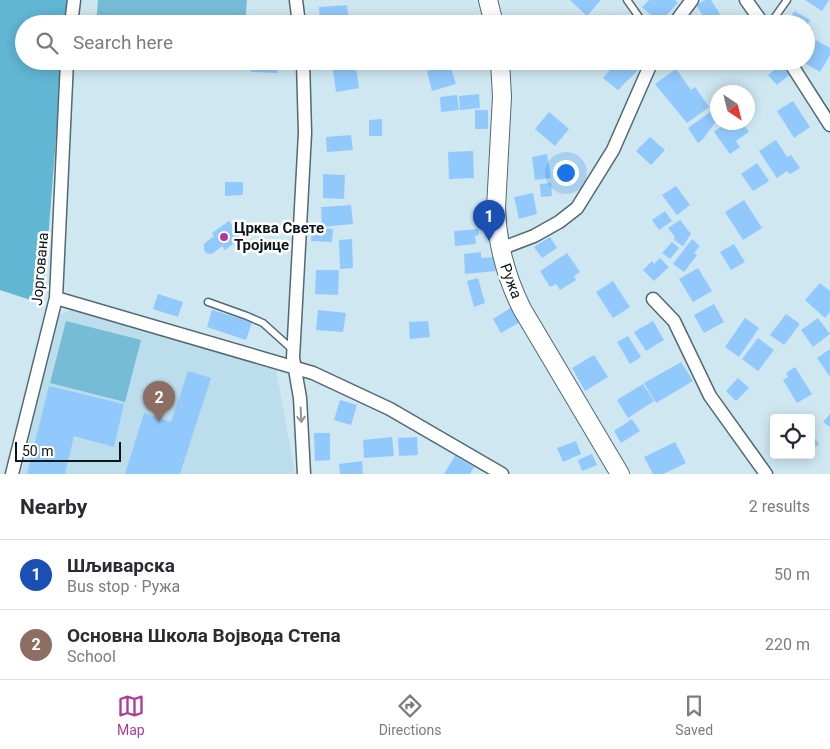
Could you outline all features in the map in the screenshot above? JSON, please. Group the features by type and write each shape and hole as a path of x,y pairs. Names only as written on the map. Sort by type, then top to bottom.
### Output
{"street":[{"path":"72,15 74,0"},
{"path":"296,0 298,15"},
{"path":"488,0 492,15"},
{"path":"681,15 692,0"},
{"path":"746,0 757,15"},
{"name":"Јоргована","path":"12,474 56,298 68,70"},
{"path":"303,70 306,133 293,350 300,398 304,474"},
{"name":"Ружа","path":"500,70 502,97 496,208 500,249 511,284 522,309 620,474"},
{"path":"500,249 534,236 559,222 577,208 613,150 648,70"},
{"path":"795,70 830,125"},
{"path":"56,298 294,367 328,379 390,409 502,474"},
{"path":"653,299 674,321 710,396 766,474"}],"lane":[{"path":"627,0 638,15"},
{"path":"776,15 787,0"},
{"path":"208,302 263,323 293,350"}],"shaded area":[{"path":"0,0 67,0 66,15 15,15 15,70 61,70 43,304 0,290"},
{"path":"98,0 247,0 246,15 97,15"},
{"path":"70,310 276,370 295,474 21,474 58,316"},
{"path":"66,321 141,340 125,402 50,383"}],"building":[{"path":"570,0 601,0 586,15"},
{"path":"649,0 675,0 678,3 667,15 650,15 642,7"},
{"path":"705,0 711,0 720,14 702,15 696,5"},
{"path":"805,0 829,0 822,11"},
{"path":"347,5 348,15 319,15 319,7"},
{"path":"794,11 801,15 792,15"},
{"path":"816,40 830,48 830,55 820,72 815,69"},
{"path":"251,70 277,70 277,73 251,72"},
{"path":"333,70 356,70 359,88 336,92"},
{"path":"452,70 456,84 432,91 427,71"},
{"path":"610,70 638,70 618,90 603,78"},
{"path":"677,70 691,90 695,87 709,107 687,123 655,84"},
{"path":"774,70 785,70 789,75 777,85 768,75"},
{"path":"479,94 480,108 460,110 459,96"},
{"path":"457,95 459,110 441,112 440,97"},
{"path":"793,101 810,127 794,138 777,111"},
{"path":"475,110 488,110 488,129 475,129"},
{"path":"549,112 569,129 555,146 535,129"},
{"path":"710,112 710,130 698,143 688,128"},
{"path":"382,119 382,136 369,136 369,120"},
{"path":"717,130 748,130 749,132 736,141 740,147 730,154 714,132"},
{"path":"351,135 353,150 327,152 326,137"},
{"path":"650,137 665,150 651,165 636,151"},
{"path":"776,140 787,157 791,155 800,168 790,174 787,171 777,178 759,151"},
{"path":"473,151 474,178 449,179 448,152"},
{"path":"547,154 551,178 535,180 532,157"},
{"path":"757,163 769,181 753,191 741,174"},
{"path":"323,174 345,175 344,199 323,198"},
{"path":"225,182 243,182 243,195 225,196"},
{"path":"551,183 552,196 541,197 540,184"},
{"path":"676,186 690,205 677,215 662,195"},
{"path":"533,193 537,214 519,219 514,197"},
{"path":"744,200 762,228 743,240 725,212"},
{"path":"351,205 353,224 322,227 321,207"},
{"path":"665,211 672,221 659,230 652,220"},
{"path":"680,220 691,234 683,246 674,240 675,237 668,228"},
{"path":"229,221 241,238 225,250 222,246 212,254 206,253 204,244 214,236 212,233"},
{"path":"312,227 333,229 332,242 311,241"},
{"path":"478,229 479,235 475,236 476,244 455,246 454,231"},
{"path":"550,237 557,248 542,258 534,247"},
{"path":"352,239 353,268 340,269 339,240"},
{"path":"692,239 700,246 694,253 697,255 684,272 673,264"},
{"path":"672,242 679,248 670,259 662,253"},
{"path":"734,244 745,262 731,270 720,252"},
{"path":"481,252 481,258 494,257 496,271 465,274 464,254"},
{"path":"567,253 580,272 574,276 576,280 560,290 556,284 550,287 540,271"},
{"path":"660,258 669,267 654,281 643,270 652,261 654,264"},
{"path":"698,268 712,291 693,302 679,279"},
{"path":"316,270 339,270 338,295 315,294"},
{"path":"478,278 485,303 474,307 467,281"},
{"path":"613,281 630,307 613,318 596,292"},
{"path":"820,283 830,291 830,312 825,318 805,300"},
{"path":"158,294 183,302 178,317 153,309"},
{"path":"714,304 724,322 704,333 694,315"},
{"path":"512,307 520,322 501,333 493,319"},
{"path":"212,310 252,322 246,340 207,327"},
{"path":"318,310 346,313 343,332 316,330"},
{"path":"786,314 800,324 784,345 770,335"},
{"path":"745,318 759,328 739,357 725,347"},
{"path":"818,318 830,334 813,347 801,330"},
{"path":"428,321 430,337 410,339 409,322"},
{"path":"653,321 664,340 646,351 634,332"},
{"path":"628,336 641,357 630,364 617,342"},
{"path":"758,338 774,350 758,371 742,359"},
{"path":"830,349 830,377 817,358"},
{"path":"594,355 608,377 585,391 572,368"},
{"path":"681,362 693,381 656,403 644,383"},
{"path":"795,367 812,394 797,403 783,380 788,377 786,373"},
{"path":"188,371 211,378 180,474 125,474 144,413 171,422"},
{"path":"738,378 749,388 736,401 726,391"},
{"path":"643,384 654,401 628,418 617,400"},
{"path":"49,386 124,404 114,447 74,436 65,474 27,474"},
{"path":"340,400 357,405 351,425 334,420"},
{"path":"830,414 830,427 823,422"},
{"path":"632,419 640,431 621,443 614,431"},
{"path":"314,433 330,433 330,460 315,461"},
{"path":"392,437 394,456 364,458 363,440"},
{"path":"417,437 418,455 399,456 398,438"},
{"path":"815,438 819,444 815,447"},
{"path":"576,441 581,454 563,462 557,448"},
{"path":"675,442 686,463 663,474 653,474 644,457"},
{"path":"592,454 597,465 582,471 578,460"},
{"path":"455,456 474,467 470,474 444,474"},
{"path":"362,461 363,474 340,474 339,464"}],"place":[{"name":"Црква Свете Тројице","path":"224,237"},
{"name":"Шљиварска","path":"489,241"},
{"name":"Основна Школа Војвода Степа","path":"159,422"}]}
